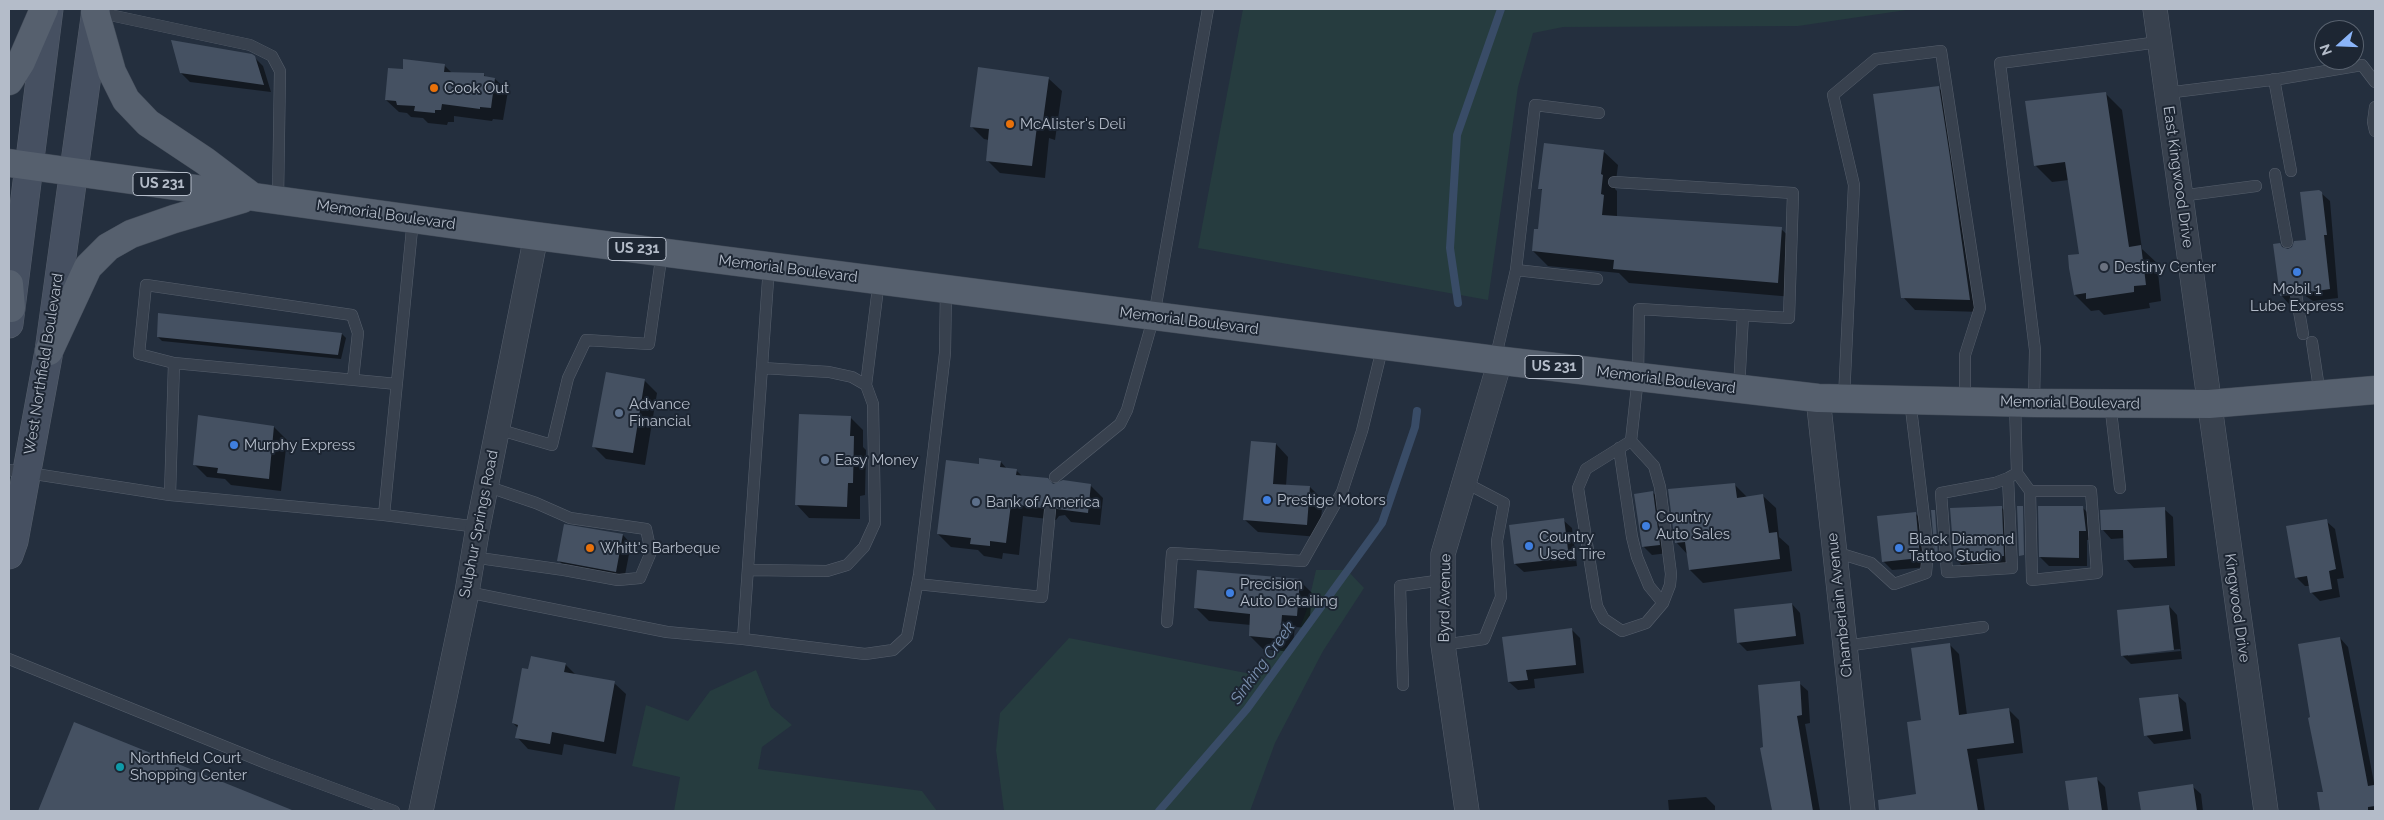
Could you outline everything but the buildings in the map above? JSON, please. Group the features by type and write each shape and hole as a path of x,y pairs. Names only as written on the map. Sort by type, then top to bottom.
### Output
{"main road":[{"path":"9,81 21,62 44,9"},
{"path":"10,305 20,164 48,9"},
{"path":"96,10 112,72 126,100 148,124 264,198"},
{"name":"West Northfield Boulevard","path":"10,545 18,470 49,350 96,10"},
{"name":"Memorial Boulevard","path":"20,164 536,236 1154,316 1497,360 1831,398 2024,403 2208,404 2375,390"},
{"path":"49,350 88,267 108,247 131,234 174,219 264,198"}],"street":[{"name":"East Kingwood Drive","path":"2155,9 2208,404"},
{"name":"Sulphur Springs Road","path":"421,811 467,592 472,557 536,236"},
{"name":"Byrd Avenue","path":"1467,811 1443,645 1443,554 1497,360"},
{"name":"Chamberlain Avenue","path":"1831,398 1835,552 1862,811"},
{"name":"Kingwood Drive","path":"2208,404 2266,811"}],"lane":[{"path":"1055,477 1120,424 1127,410 1154,316 1208,9"},
{"path":"96,10 250,45 272,56 280,71 264,198"},
{"path":"2012,476 1995,483 1941,493 1947,572 2012,568 2012,476 2035,350 2000,63 2159,42"},
{"path":"1831,398 1854,185 1833,94 1876,59 1941,51 1980,308 1965,355 1966,402"},
{"path":"2166,93 2274,79 2362,64 2375,82"},
{"path":"2274,79 2291,171"},
{"path":"1497,360 1516,270 1535,105 1599,113"},
{"path":"2375,107 2373,122 2375,130"},
{"path":"2275,174 2287,242"},
{"path":"1614,182 1793,193 1789,318 1639,309 1638,377 1631,440 1654,466 1660,487 1671,574 1670,585 1663,603 1646,623 1622,630 1604,618 1597,606 1578,488 1586,469 1631,440"},
{"path":"2180,196 2256,186"},
{"path":"384,515 413,219"},
{"path":"497,429 552,445 568,378 586,340 649,344 662,252"},
{"path":"743,639 769,266"},
{"path":"1516,270 1596,279"},
{"path":"748,570 827,571 847,565 864,547 875,523 874,404 866,385 879,280"},
{"path":"353,379 358,333 352,315 146,285 139,354 174,363 397,384"},
{"path":"467,592 667,632 865,654 892,650 907,637 917,584 945,353 946,289"},
{"path":"2296,294 2320,395"},
{"path":"1739,389 1743,315"},
{"path":"1167,622 1172,553 1302,561 1342,492 1362,431 1383,345"},
{"path":"170,495 174,363"},
{"path":"762,368 829,372 852,377 866,385"},
{"path":"1835,552 1871,563 1894,584 1926,573 1928,550 1910,400"},
{"path":"2110,404 2120,488"},
{"path":"1619,448 1635,551 1649,586 1663,603"},
{"path":"18,470 170,495 384,515 478,527"},
{"path":"2012,476 2030,491 2091,491 2097,573 2032,580 2030,491"},
{"path":"1443,645 1484,639 1501,597 1497,540 1504,503 1464,482"},
{"path":"472,557 618,580 640,578 651,552 646,529 570,518 536,502 486,486"},
{"path":"917,584 1042,597 1050,510"},
{"path":"1403,685 1400,586 1443,580"},
{"path":"1845,646 1982,627"},
{"path":"9,659 268,764 394,811"}],"green space":[{"path":"1243,9 1913,9 1798,26 1563,27 1533,33 1518,87 1488,300 1198,248"},
{"path":"1316,570 1347,570 1364,588 1323,651 1275,743 1250,811 1004,811 996,750 1000,713 1069,638 1251,674 1274,651 1293,646 1307,609"},
{"path":"756,670 771,707 792,725 762,747 758,769 922,791 937,811 674,811 680,777 632,766 646,705 688,721 710,691"}],"waterway":[{"path":"1458,303 1450,248 1457,135 1501,9"},
{"name":"Sinking Creek","path":"1159,811 1247,709 1382,523 1415,427 1417,411"}],"place":[{"name":"Cook Out","path":"434,88"},
{"name":"McAlister's Deli","path":"1010,124"},
{"name":"Destiny Center","path":"2104,267"},
{"name":"Mobil 1 Lube Express","path":"2297,272"},
{"name":"Advance Financial","path":"619,413"},
{"name":"Murphy Express","path":"234,445"},
{"name":"Easy Money","path":"825,460"},
{"name":"Prestige Motors","path":"1267,500"},
{"name":"Bank of America","path":"976,502"},
{"name":"Country Auto Sales","path":"1646,526"},
{"name":"Country Used Tire","path":"1529,546"},
{"name":"Whitt's Barbeque","path":"590,548"},
{"name":"Black Diamond Tattoo Studio","path":"1899,548"},
{"name":"Precision Auto Detailing","path":"1230,593"},
{"name":"Northfield Court Shopping Center","path":"120,767"}]}
